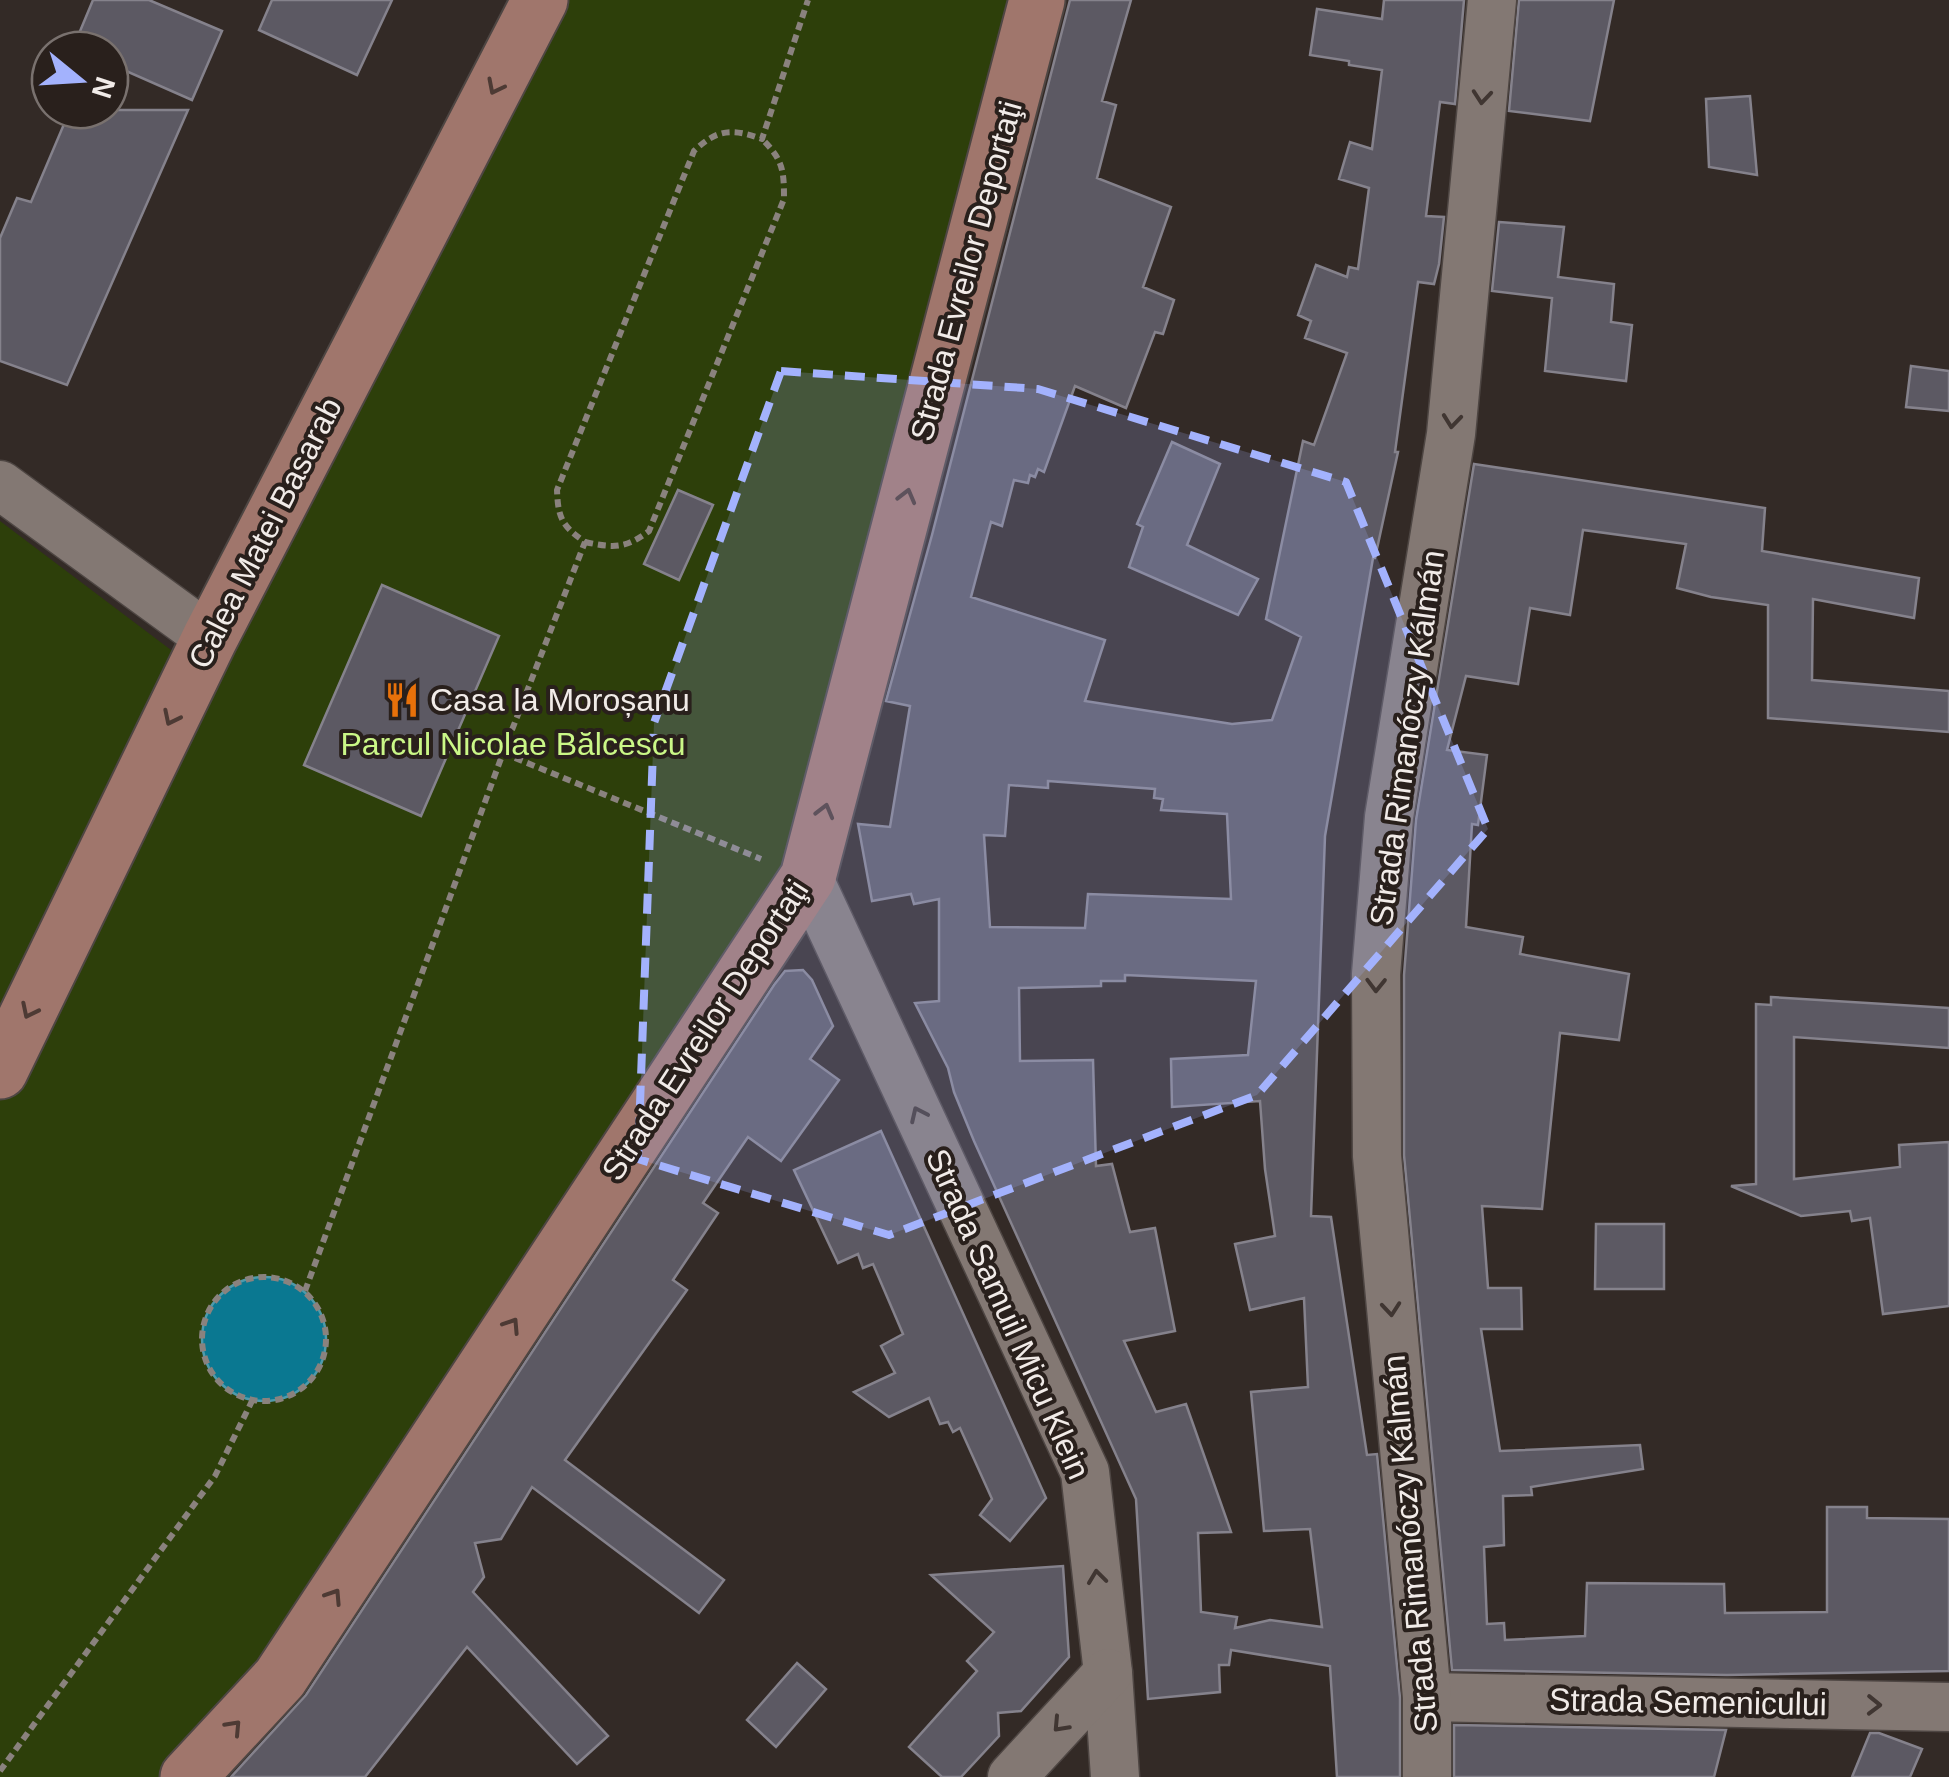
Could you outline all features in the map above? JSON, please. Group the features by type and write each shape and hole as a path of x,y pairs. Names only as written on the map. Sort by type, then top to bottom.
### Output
{"main road":[{"name":"Calea Matei Basarab","path":"0,1070 210,638 540,0"},
{"name":"Strada Evreilor Deportaţi","path":"188,1777 280,1678 808,877 1037,0"}],"street":[{"name":"Strada Rimanóczy Kálmán","path":"1427,1777 1427,1697 1377,1156 1376,974 1389,817 1450,434 1492,0"},
{"path":"0,485 210,638"},
{"name":"Strada Samuil Micu Klein","path":"808,877 1084,1472 1116,1777"},
{"path":"1012,1777 1108,1674"},
{"name":"Strada Semenicului","path":"1427,1697 1949,1707"}],"path":[{"path":"762,140 808,0"},
{"path":"724,132 742,132 762,140 778,155 784,174 784,199 649,531 631,545 585,542 568,530 558,512 557,490 694,151 709,136 724,132"},
{"path":"304,1291 585,542"},
{"path":"503,753 808,877"},
{"path":"268,1276 288,1281 304,1291 318,1308 325,1326 326,1346 321,1366 309,1383 292,1395 252,1401 232,1393 216,1380 206,1362 202,1342 204,1321 214,1302 228,1288 268,1276"},
{"path":"0,1771 215,1476 252,1401"}],"highlighted area":[{"path":"781,371 1038,389 1346,482 1488,829 1257,1095 889,1235 638,1159 654,723"}],"green space":[{"name":"Parcul Nicolae Bălcescu","path":"540,0 1037,0 808,877 188,1777 0,1777 0,521 171,650 210,638"}],"water":[{"path":"264,1277 288,1282 308,1295 321,1315 326,1339 321,1363 308,1383 288,1396 264,1401 240,1396 220,1383 207,1363 202,1339 207,1315 220,1295 240,1282"}],"building":[{"path":"93,0 149,0 222,31 192,100 130,73 130,30 80,30"},
{"path":"272,0 392,0 357,75 259,30"},
{"path":"1070,0 1131,0 1102,101 1116,105 1097,178 1171,207 1143,287 1174,300 1163,334 1155,332 1126,408 1075,386 1044,472 1038,469 1035,477 1030,475 1028,483 1014,480 1002,526 991,522 971,597 1105,640 1085,701 1232,724 1272,720 1301,637 1266,619 1303,441 1314,445 1347,353 1305,338 1311,321 1298,315 1316,265 1347,277 1349,267 1358,269 1369,188 1339,179 1350,142 1372,149 1382,70 1310,55 1317,9 1382,19 1384,0 1464,0 1455,104 1440,102 1426,216 1444,217 1439,264 1434,284 1418,282 1398,452 1373,558 1325,836 1311,1216 1331,1217 1367,1455 1377,1454 1400,1698 1400,1777 1337,1777 1330,1666 1231,1650 1229,1665 1219,1665 1220,1692 1148,1699 1136,1499 974,1141 948,1068 915,1003 939,1001 939,899 914,904 911,894 872,901 858,824 890,827 910,706 886,701","holes":["1048,781 1155,789 1154,798 1163,799 1161,810 1227,814 1231,899 1088,894 1085,928 990,927 984,835 1005,836 1009,785 1048,788","1125,975 1256,981 1248,1055 1171,1059 1172,1107 1260,1101 1275,1236 1235,1244 1250,1310 1304,1298 1308,1387 1251,1392 1264,1531 1310,1529 1322,1627 1270,1620 1235,1628 1237,1617 1201,1612 1198,1533 1231,1532 1186,1404 1156,1412 1124,1341 1175,1331 1155,1228 1130,1232 1112,1164 1096,1166 1093,1060 1020,1061 1019,988 1101,986 1101,981 1125,981"]},
{"path":"1519,0 1614,0 1590,121 1509,111"},
{"path":"1750,96 1757,175 1709,167 1706,99"},
{"path":"130,110 188,110 67,385 0,361 0,238 17,198 31,202 62,130 130,130"},
{"path":"1499,222 1564,227 1558,277 1614,284 1611,322 1632,325 1626,381 1545,371 1552,298 1492,291"},
{"path":"1911,366 1949,371 1949,411 1906,407"},
{"path":"1172,442 1220,464 1187,545 1258,579 1238,615 1129,567 1143,527 1137,524"},
{"path":"1474,464 1765,508 1762,551 1919,578 1914,618 1813,599 1812,680 1949,691 1949,732 1768,718 1768,605 1677,588 1686,544 1583,530 1570,615 1530,608 1518,684 1466,676 1447,750 1487,755 1478,825 1472,824 1466,927 1523,937 1520,954 1629,974 1619,1040 1560,1033 1542,1209 1482,1206 1488,1288 1521,1288 1522,1329 1481,1329 1500,1451 1640,1445 1643,1469 1531,1487 1532,1495 1503,1496 1504,1545 1484,1547 1487,1624 1504,1623 1505,1640 1585,1636 1587,1583 1724,1584 1725,1613 1827,1612 1827,1507 1867,1507 1867,1518 1949,1519 1949,1671 1727,1675 1452,1670 1404,1155 1404,975 1416,820"},
{"path":"678,490 713,505 679,580 644,564"},
{"name":"Casa la Moroșanu","path":"382,585 499,636 421,816 304,765"},
{"path":"803,970 812,980 833,1026 810,1059 839,1080 781,1161 748,1137 703,1203 718,1213 673,1280 687,1290 565,1460 724,1580 699,1613 532,1487 501,1539 475,1543 484,1577 473,1592 608,1736 577,1764 467,1647 365,1777 231,1777 306,1695 774,985 785,971"},
{"path":"1771,997 1949,1008 1949,1048 1794,1037 1794,1179 1900,1167 1899,1145 1949,1142 1949,1306 1883,1314 1870,1218 1852,1221 1850,1211 1801,1216 1731,1186 1756,1184 1756,1004 1771,1005"},
{"path":"881,1131 1046,1498 1010,1541 980,1515 992,1499 960,1428 953,1432 948,1422 940,1424 929,1398 889,1417 854,1392 895,1373 881,1346 903,1334 873,1264 863,1268 858,1254 838,1263 794,1170"},
{"path":"1596,1224 1664,1224 1664,1289 1595,1289"},
{"path":"1063,1566 1069,1657 1021,1711 998,1713 999,1736 961,1777 942,1777 909,1747 977,1671 967,1661 994,1632 931,1575"},
{"path":"797,1663 826,1689 776,1747 747,1720"},
{"path":"1454,1725 1726,1730 1714,1777 1454,1777"},
{"path":"1870,1733 1922,1749 1910,1777 1852,1777"}],"place":[{"name":"Casa la Moroșanu","path":"402,700"}]}
